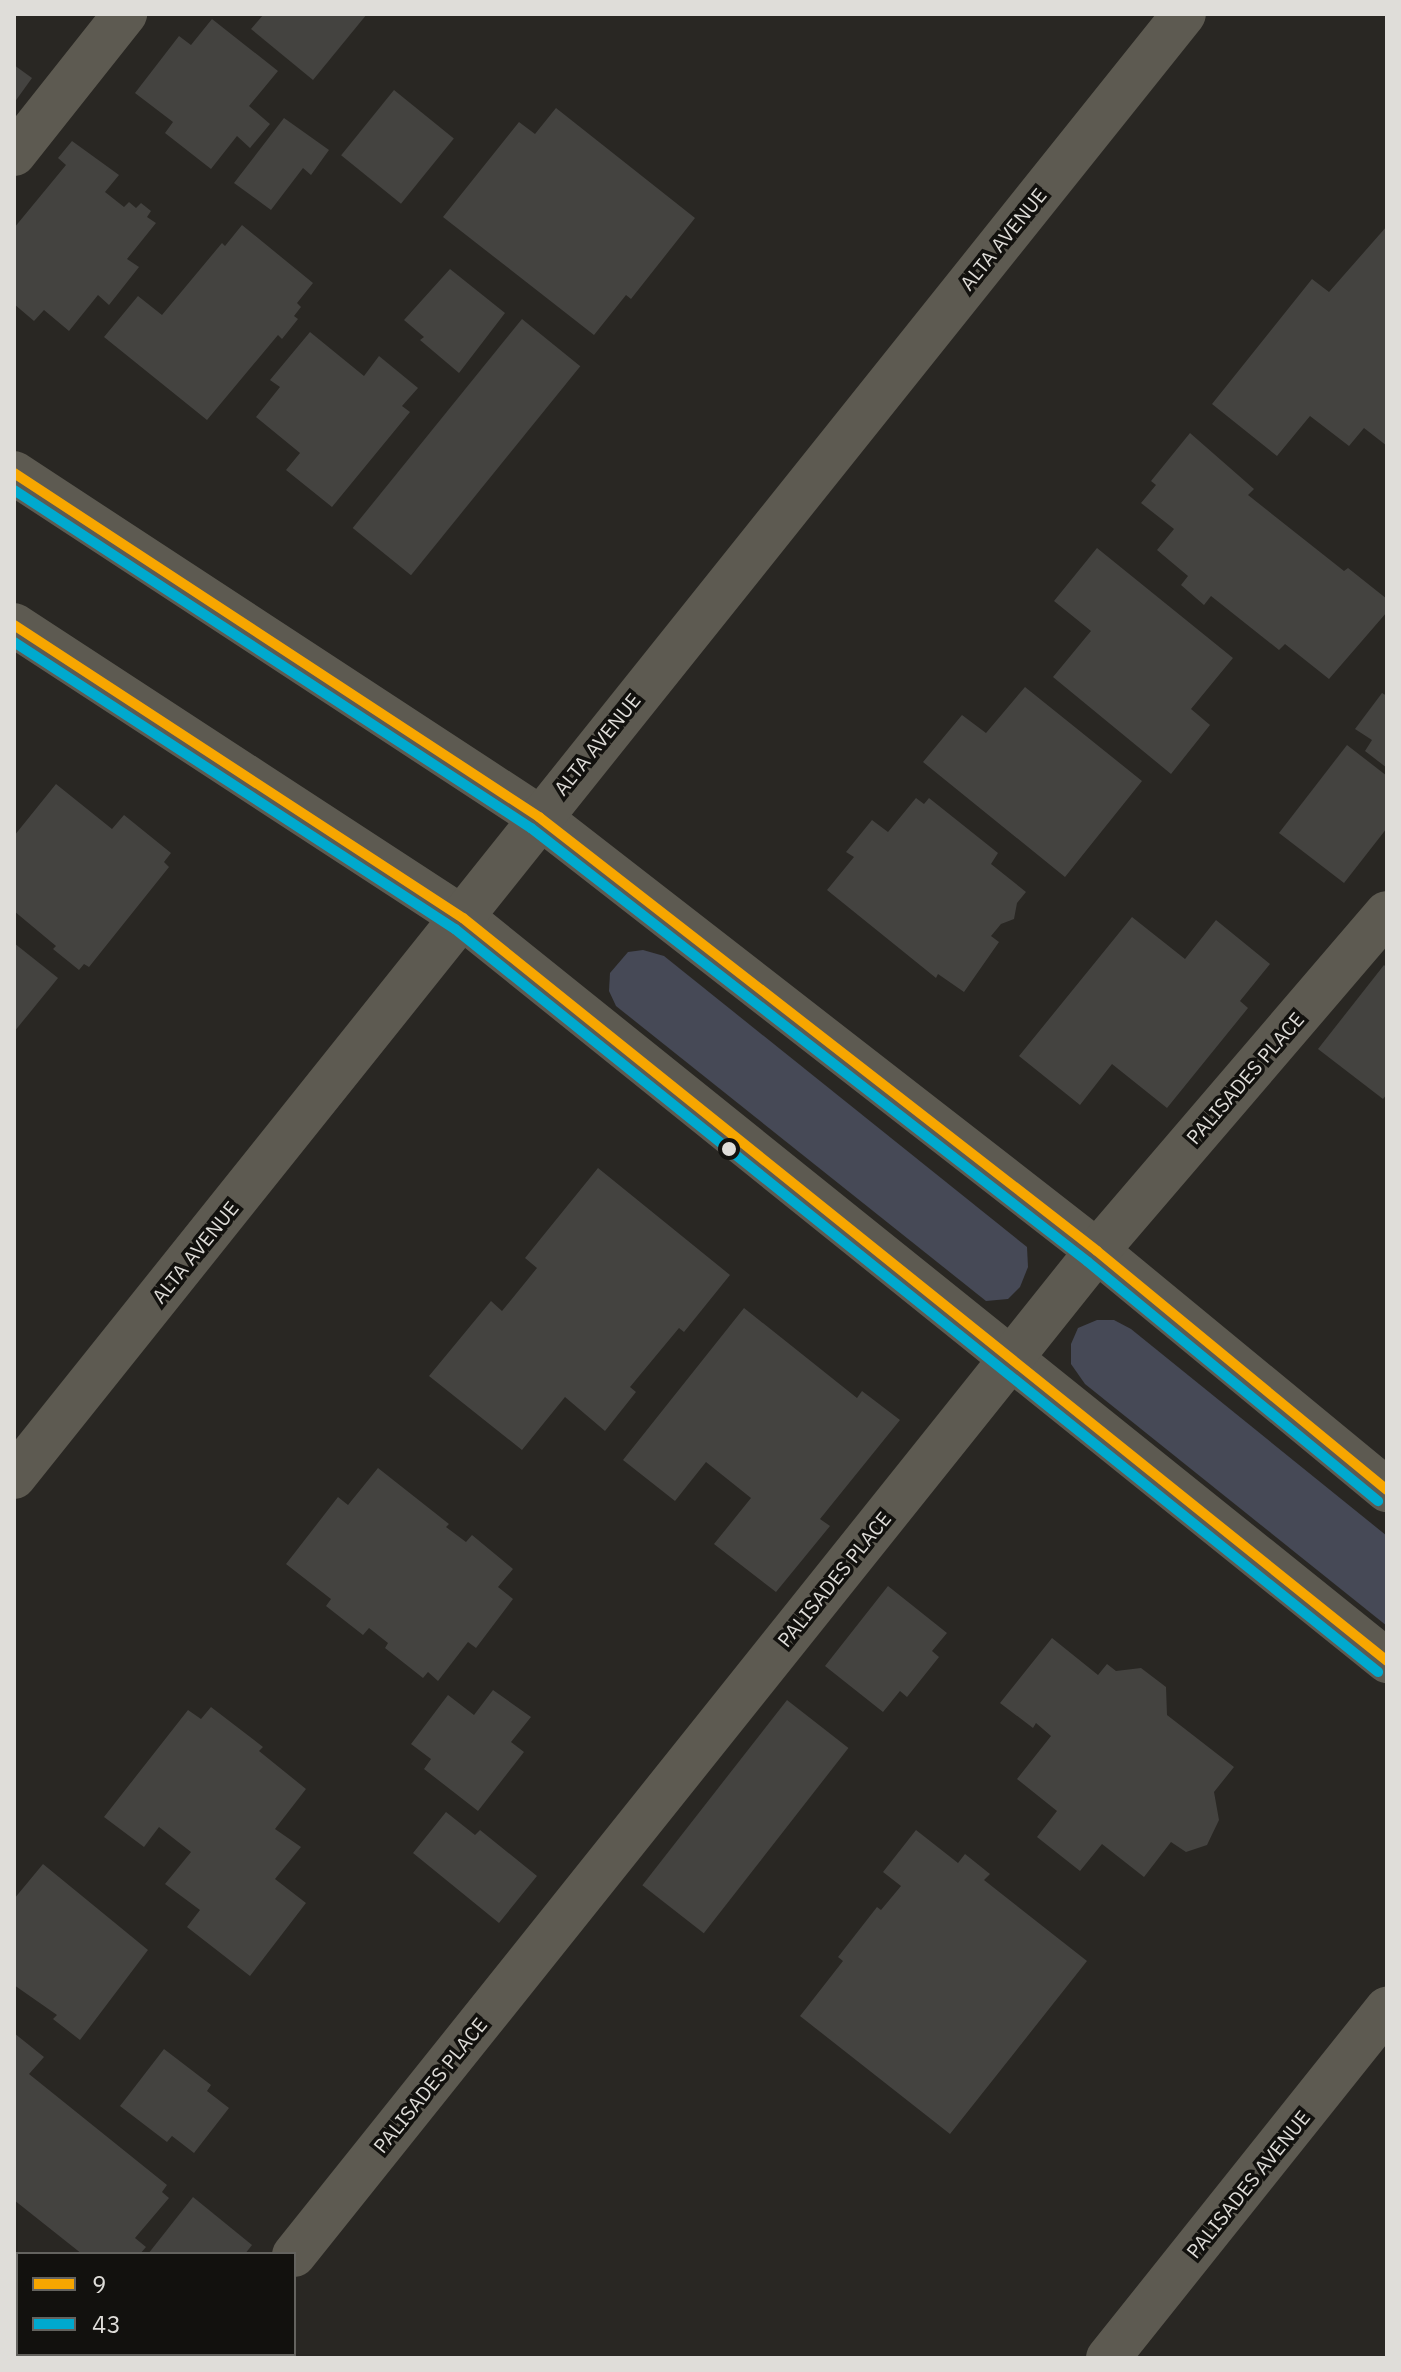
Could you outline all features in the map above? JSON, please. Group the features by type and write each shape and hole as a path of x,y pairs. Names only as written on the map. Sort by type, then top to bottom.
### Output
{"street":[{"path":"14,154 125,14"},
{"name":"ALTA AVENUE","path":"14,1477 1184,14"},
{"path":"14,473 539,817 1097,1251 1387,1490"},
{"path":"14,625 463,918 1010,1361 1387,1661"},
{"name":"PALISADES PLACE","path":"296,2253 1097,1251 1387,913"},
{"name":"PALISADES AVENUE","path":"1108,2358 1387,2009"}],"shaded area":[{"path":"643,950 664,956 1027,1247 1028,1267 1020,1287 1008,1299 986,1301 616,1006 609,991 610,973 628,952"},
{"path":"1097,1320 1114,1320 1131,1329 1387,1536 1387,1626 1085,1384 1071,1364 1071,1344 1078,1328"}],"building":[{"path":"264,14 367,14 313,80 251,29"},
{"path":"212,19 278,71 249,106 270,124 250,148 237,136 211,169 165,133 173,122 135,93 179,36 191,45"},
{"path":"14,65 32,78 14,103"},
{"path":"394,90 454,138 401,204 341,155"},
{"path":"556,108 695,218 631,299 626,295 594,335 443,217 519,122 535,134"},
{"path":"284,118 329,150 311,175 303,168 271,210 234,183"},
{"path":"72,141 119,175 105,192 124,207 129,202 136,208 141,203 151,211 147,217 156,223 127,259 139,267 109,305 98,295 69,331 44,310 34,321 14,304 14,228 66,165 58,158"},
{"path":"242,225 313,283 297,303 301,307 294,316 298,319 282,339 278,335 207,420 104,337 138,296 162,315 222,243 225,246"},
{"path":"1387,226 1387,446 1364,428 1349,446 1310,416 1277,456 1212,404 1312,279 1329,292"},
{"path":"450,269 505,313 459,373 420,340 424,337 404,320"},
{"path":"522,319 580,366 411,575 353,528"},
{"path":"310,332 364,376 379,356 418,388 402,406 410,412 332,507 286,470 300,453 256,417 280,387 270,380"},
{"path":"1190,433 1254,489 1248,495 1344,571 1348,568 1387,599 1387,612 1329,679 1285,644 1279,650 1211,596 1204,605 1181,585 1188,576 1157,550 1174,529 1141,503 1156,485 1151,481"},
{"path":"1097,548 1233,658 1191,709 1210,725 1171,774 1053,677 1091,631 1054,601"},
{"path":"1025,687 1142,781 1065,877 923,762 962,715 986,733"},
{"path":"1382,693 1387,696 1387,768 1365,751 1372,740 1355,729"},
{"path":"1347,745 1387,776 1387,828 1344,883 1279,833"},
{"path":"56,784 112,829 124,815 171,853 164,862 169,867 89,967 84,964 79,970 14,911 14,836"},
{"path":"916,798 924,804 929,798 998,853 991,864 1026,892 1017,903 1014,919 1001,924 991,936 999,942 964,992 938,974 936,978 827,890 854,857 846,852 872,820 888,832"},
{"path":"1132,917 1185,959 1216,920 1270,964 1240,1001 1248,1008 1167,1108 1112,1064 1080,1105 1019,1056"},
{"path":"14,943 58,978 14,1032"},
{"path":"1384,965 1387,968 1387,1094 1383,1099 1318,1049"},
{"path":"598,1168 730,1275 684,1332 679,1328 630,1387 636,1392 605,1431 565,1397 522,1450 429,1376 491,1301 502,1311 537,1268 525,1258"},
{"path":"744,1308 857,1398 862,1391 900,1420 820,1519 830,1526 776,1592 714,1544 751,1498 706,1462 675,1501 623,1460"},
{"path":"378,1468 449,1524 446,1527 466,1542 472,1535 513,1569 498,1587 513,1599 476,1648 468,1642 438,1681 428,1672 423,1678 385,1648 388,1643 369,1628 363,1635 326,1606 331,1599 286,1564 338,1497 348,1505"},
{"path":"888,1586 947,1633 932,1651 939,1657 907,1697 900,1691 883,1712 825,1666"},
{"path":"1052,1638 1098,1675 1107,1664 1116,1671 1141,1668 1166,1687 1167,1715 1234,1767 1214,1792 1219,1820 1207,1845 1186,1852 1171,1842 1144,1877 1102,1844 1080,1871 1037,1837 1057,1811 1017,1779 1051,1736 1036,1723 1033,1728 1000,1703"},
{"path":"493,1690 531,1717 511,1742 524,1752 478,1811 424,1769 431,1759 411,1744 448,1695 474,1715"},
{"path":"787,1700 848,1748 704,1933 642,1885"},
{"path":"211,1707 263,1747 259,1751 306,1789 275,1829 301,1847 275,1879 306,1903 250,1976 187,1927 200,1910 165,1884 191,1852 159,1827 144,1847 104,1817 188,1710 201,1719"},
{"path":"446,1812 475,1835 480,1830 537,1876 499,1923 413,1853"},
{"path":"916,1830 958,1863 965,1854 990,1874 984,1880 1087,1961 950,2134 800,2016 843,1961 838,1957 877,1907 881,1910 901,1886 883,1872"},
{"path":"43,1864 148,1950 80,2040 53,2019 57,2015 14,1985 14,1899"},
{"path":"14,2033 44,2057 29,2074 167,2185 162,2192 169,2198 135,2238 146,2247 142,2252 79,2252 14,2200"},
{"path":"164,2049 211,2085 207,2091 229,2108 194,2153 172,2136 167,2142 120,2106"},
{"path":"193,2197 252,2245 247,2252 150,2252"},
{"path":"29,2356 103,2356 103,2358"}],"transit line":[{"name":"9","path":"14,473 539,817 1097,1251 1387,1490"},
{"name":"43","path":"14,490 531,828 1088,1262 1378,1501"},
{"name":"9","path":"14,625 463,918 1387,1661"},
{"name":"43","path":"14,642 455,929 1378,1672"}]}
